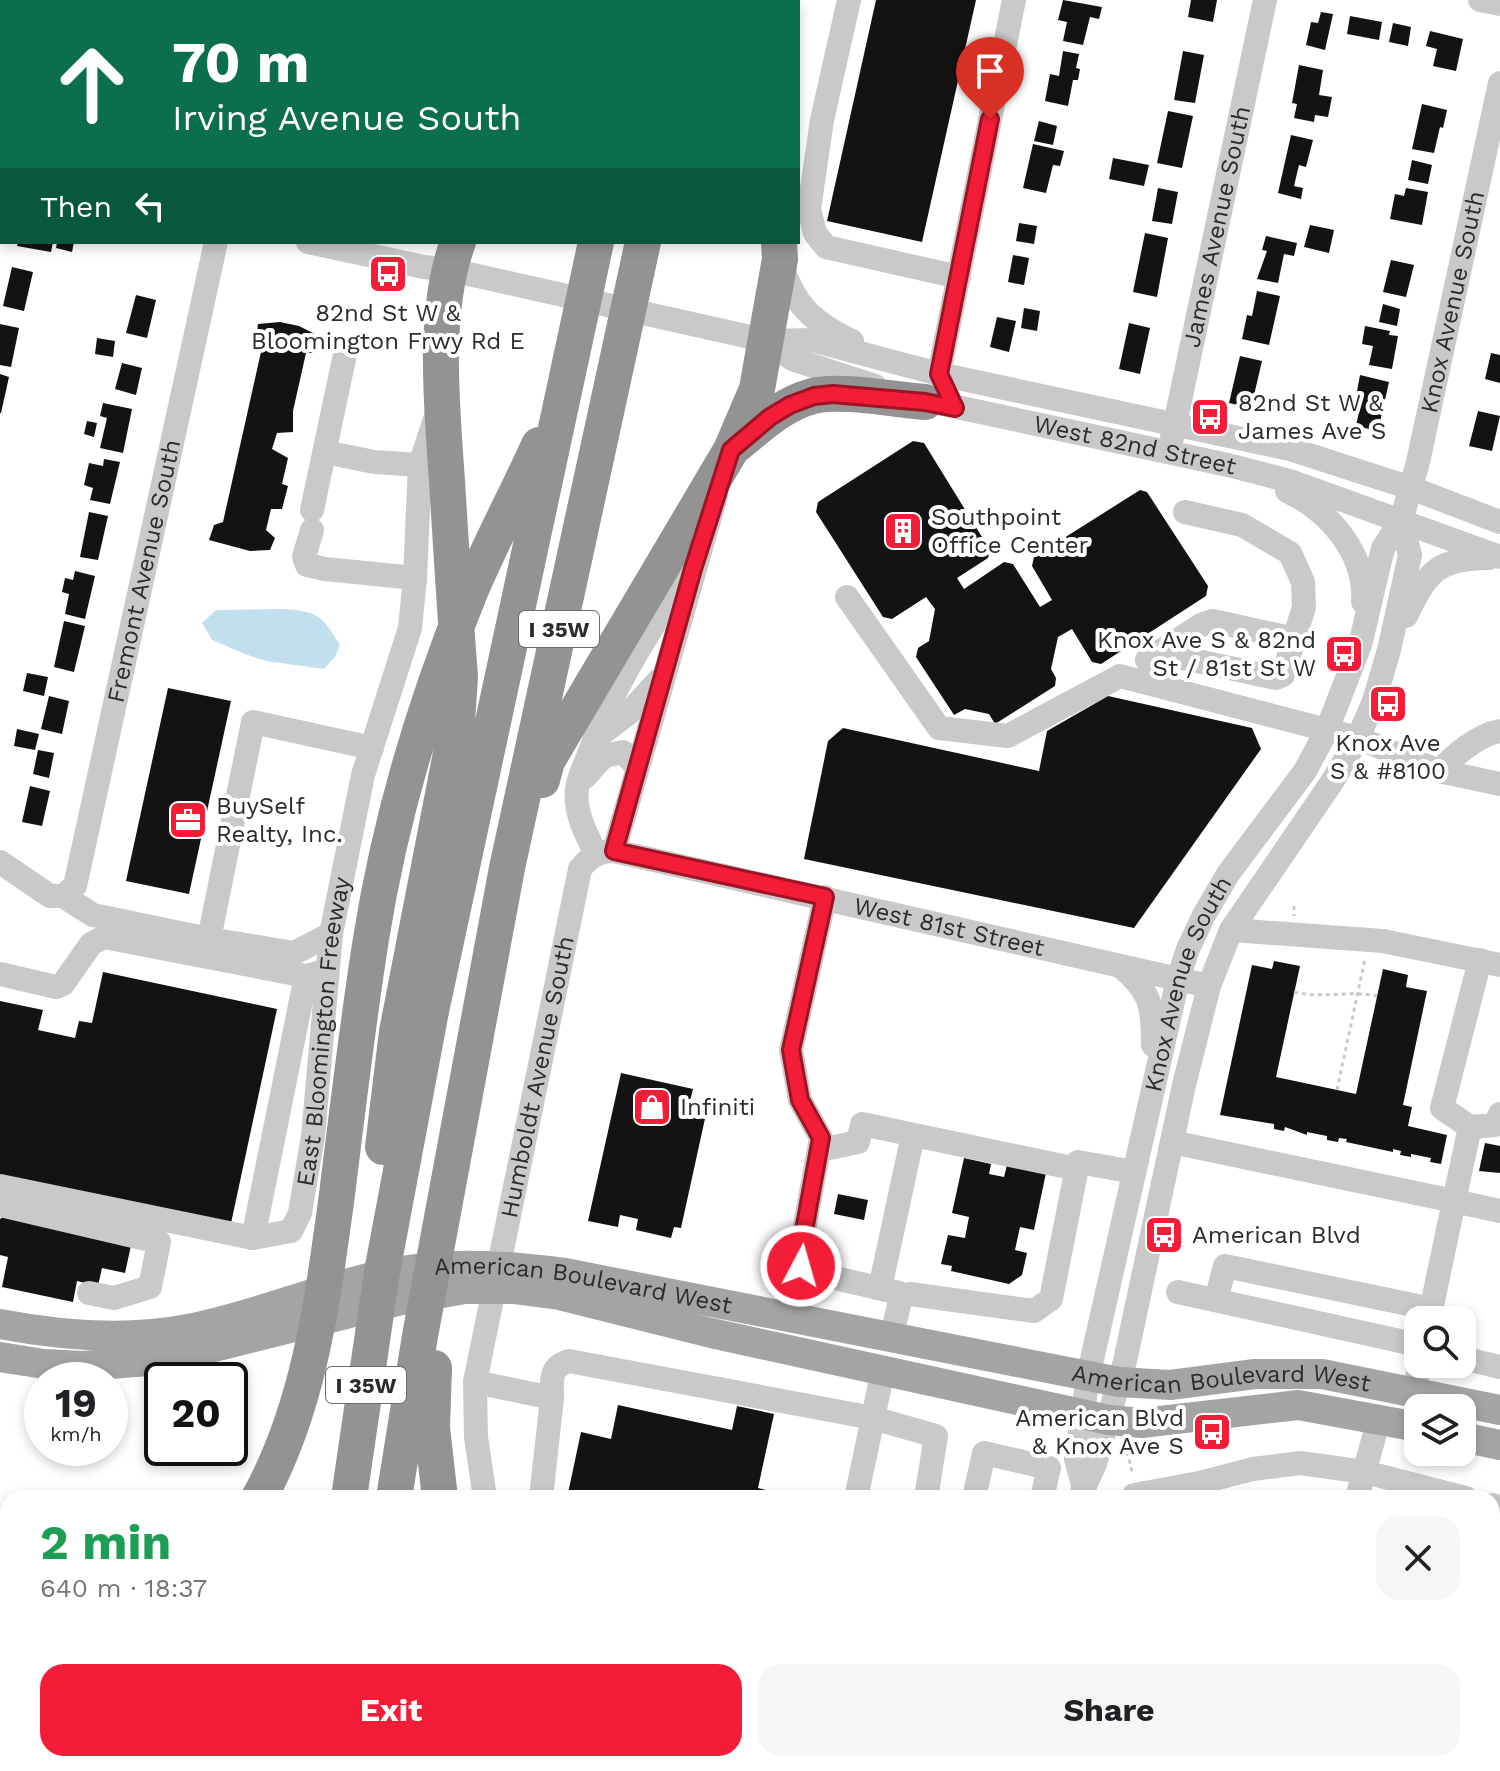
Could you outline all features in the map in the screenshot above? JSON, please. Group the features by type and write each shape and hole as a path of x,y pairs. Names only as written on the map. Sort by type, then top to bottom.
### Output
{"highway":[{"name":"I 35W","path":"350,1490 382,1272 431,1011 596,244"},
{"name":"I 35W","path":"395,1490 507,868 643,244"},
{"path":"480,1017 547,761 731,450 757,389 768,341 780,250"},
{"path":"363,1403 366,1292 397,1032 457,722 460,677 434,475 441,400 442,331 455,256"},
{"path":"263,1488 309,1369 328,1261 371,939 404,778 427,705 471,591 568,381"},
{"path":"731,450 770,417 814,396 940,395"},
{"path":"430,1284 435,1336 432,1428 439,1490"}],"main road":[{"name":"American Boulevard West","path":"0,1324 99,1337 144,1336 189,1329 233,1330 339,1314 465,1289 513,1289 562,1284 891,1338 1119,1382 1170,1385 1286,1372 1404,1377"},
{"name":"American Boulevard West","path":"562,1284 711,1333 1096,1417 1142,1423 1298,1405 1404,1424"},
{"name":"American Boulevard West","path":"0,1357 44,1364 121,1364 162,1360 233,1330"},
{"path":"883,1370 891,1338"},
{"name":"American Boulevard West","path":"1417,1378 1500,1410"},
{"path":"1476,1440 1500,1445"}],"street":[{"path":"849,0 822,120 809,209 815,233 826,247 959,277"},
{"path":"940,395 959,277 1014,0"},
{"name":"James Avenue South","path":"1168,452 1265,0"},
{"path":"1480,0 1500,4"},
{"name":"Knox Avenue South","path":"1096,1417 1088,1377 1178,979 1193,937 1228,874 1305,771 1327,730 1360,645 1383,548 1401,521 1411,488 1500,83"},
{"name":"Fremont Avenue South","path":"63,896 75,886 216,244"},
{"name":"West 82nd Street","path":"340,245 424,267 455,256 515,285 768,341 811,340 901,364 940,395 1176,424 1290,449 1411,488 1500,522"},
{"path":"780,250 788,286 816,322 901,364"},
{"name":"West 82nd Street","path":"768,341 792,359 1290,481 1500,558"},
{"path":"344,359 304,557 307,565 325,569 415,578"},
{"name":"Humboldt Avenue South","path":"484,1490 476,1437 475,1382 580,869 587,859 605,853 637,767 693,569 731,450"},
{"path":"325,452 434,475"},
{"path":"1228,465 1301,498 1340,533 1351,549 1364,584 1360,645"},
{"name":"East Bloomington Freeway","path":"253,1238 291,1231 300,1213 313,1136 317,974 331,934 363,775 410,628 415,578 434,475"},
{"path":"1147,660 1169,655 1276,678 1283,675 1304,607 1303,582 1290,553 1242,525 1185,512"},
{"name":"Knox Avenue South","path":"1082,1490 1076,1459 1096,1417 1119,1382 1195,1035 1209,986 1231,930 1308,818 1358,738 1374,701 1410,555 1401,521"},
{"path":"1389,650 1418,591 1437,569 1462,559 1500,558"},
{"path":"605,853 583,827 577,808 577,788 610,704 659,615 693,569"},
{"path":"847,597 939,728 1008,736 1120,676 1201,625 1213,621 1295,639"},
{"path":"610,704 640,680 673,642"},
{"path":"595,738 629,713 663,676"},
{"path":"1120,676 1358,738 1439,771 1500,784"},
{"path":"209,939 253,722 372,748"},
{"path":"1439,771 1486,734 1500,731"},
{"path":"577,788 604,756 623,752 637,767"},
{"name":"West 81st Street","path":"605,853 825,897 1209,986"},
{"path":"0,862 50,896 63,896 93,915 294,953 331,934"},
{"path":"825,897 791,1050 800,1100 821,1138 799,1258 806,1271 891,1292 1034,1311 1051,1299 1078,1162 1134,1172"},
{"path":"1231,930 1383,941 1490,963 1442,1108 1470,1127 1495,1125 1500,1114"},
{"path":"0,974 56,987 63,984 91,944 104,937 317,974 253,1238 0,1186"},
{"path":"1118,965 1137,980 1150,1001 1153,1014 1153,1083"},
{"path":"820,1150 858,1142 862,1124 1077,1169"},
{"path":"1432,1306 1470,1127"},
{"path":"891,1338 891,1292 913,1135"},
{"path":"1172,1142 1500,1211"},
{"path":"0,1205 159,1242 150,1287 114,1298 89,1293"},
{"path":"1216,1300 1225,1266 1404,1308"},
{"path":"1178,1292 1404,1342"},
{"path":"542,1490 552,1372 569,1361 873,1418 936,1436 927,1490"},
{"path":"1476,1361 1500,1367"},
{"path":"858,1490 883,1370"},
{"path":"475,1382 552,1398"},
{"path":"1359,1490 1379,1419"},
{"path":"976,1490 984,1453 1049,1468 1044,1490"},
{"path":"1165,1490 1253,1469 1300,1463 1365,1472 1435,1490"}],"path":[{"path":"1294,906 1294,916"},
{"path":"1337,1090 1365,956"},
{"path":"1294,992 1311,997 1358,992 1377,996"},
{"path":"1127,1452 1135,1490"}],"water":[{"path":"285,609 313,614 334,635 340,645 335,657 324,669 266,661 245,654 212,640 202,623 216,610"}],"building":[{"path":"876,0 976,0 922,242 827,221"},
{"path":"1063,0 1102,7 1099,19 1090,17 1083,45 1063,41 1067,22 1058,20"},
{"path":"1191,0 1217,0 1213,22 1188,17"},
{"path":"1321,12 1333,14 1325,50 1306,45 1311,22 1318,23"},
{"path":"1350,16 1382,22 1379,40 1347,34"},
{"path":"1393,23 1411,27 1408,46 1389,42"},
{"path":"1430,31 1463,39 1456,71 1433,66 1437,49 1426,46"},
{"path":"1063,51 1079,54 1076,68 1080,69 1078,80 1073,80 1068,106 1045,101 1050,74 1059,76"},
{"path":"1183,51 1204,55 1195,103 1174,100"},
{"path":"1299,65 1323,70 1319,95 1332,97 1328,117 1315,115 1314,122 1294,118 1297,104 1292,103"},
{"path":"1422,104 1447,110 1434,153 1412,149"},
{"path":"1168,111 1193,116 1182,168 1157,163"},
{"path":"1039,121 1057,126 1053,145 1034,141"},
{"path":"1291,135 1313,140 1306,167 1299,165 1294,186 1303,188 1301,199 1278,193"},
{"path":"1033,144 1064,151 1060,166 1053,165 1046,193 1023,188"},
{"path":"1113,158 1149,165 1144,186 1109,179"},
{"path":"1412,160 1432,165 1428,184 1408,180"},
{"path":"1158,188 1178,192 1172,224 1152,221"},
{"path":"1406,188 1428,192 1422,225 1390,219 1395,194 1404,196"},
{"path":"1019,223 1037,226 1034,244 1016,241"},
{"path":"1310,225 1334,230 1329,253 1304,247"},
{"path":"1145,233 1168,238 1157,297 1133,292"},
{"path":"1266,236 1297,243 1294,256 1284,254 1278,283 1257,279 1267,251 1262,250"},
{"path":"18,244 53,244 51,252"},
{"path":"57,244 74,244 72,252 56,248"},
{"path":"1013,255 1029,258 1024,285 1008,282"},
{"path":"1391,260 1414,265 1406,297 1383,292"},
{"path":"12,267 33,272 24,311 3,306"},
{"path":"1257,291 1280,296 1269,345 1242,339 1247,315 1252,316"},
{"path":"136,295 156,300 147,338 126,333"},
{"path":"1383,304 1400,309 1397,326 1379,322"},
{"path":"1024,308 1040,311 1037,331 1021,328"},
{"path":"997,317 1016,321 1009,352 990,347"},
{"path":"280,322 299,326 317,335 314,353 306,353 293,411 293,432 277,433 272,449 288,458 282,484 288,486 282,509 271,509 266,530 275,538 270,550 250,551 209,540 214,525 223,522 263,343 256,339 258,324"},
{"path":"1129,323 1150,328 1140,374 1119,369"},
{"path":"0,324 19,328 11,367 0,365"},
{"path":"1365,326 1390,331 1389,335 1398,336 1392,369 1369,365 1373,346 1362,344"},
{"path":"97,338 115,341 113,357 95,354"},
{"path":"1491,353 1500,355 1500,383 1485,379"},
{"path":"1240,356 1262,361 1251,408 1229,403"},
{"path":"122,363 142,368 136,395 115,389"},
{"path":"0,374 9,377 1,413 0,413"},
{"path":"1360,375 1389,382 1378,431 1356,426 1363,393 1357,391"},
{"path":"103,403 132,409 123,453 100,448 107,418 100,416"},
{"path":"1478,411 1500,416 1492,451 1469,446"},
{"path":"87,421 97,423 94,437 84,434"},
{"path":"913,441 924,443 990,550 988,558 957,578 964,589 1004,562 1013,564 1040,607 1052,600 1032,566 1034,557 1140,490 1147,492 1208,586 1206,596 1101,664 1092,662 1072,629 1058,637 1051,669 1056,678 1055,686 995,724 989,714 965,709 954,715 916,657 918,648 929,641 935,609 926,597 892,619 883,617 816,512 818,502"},
{"path":"104,459 120,462 110,504 90,500 93,488 84,485 89,463 103,466"},
{"path":"89,512 108,516 98,560 80,557"},
{"path":"75,571 95,576 85,619 65,614 69,594 62,592 65,578 73,580"},
{"path":"64,621 85,626 74,672 54,667"},
{"path":"27,673 48,677 44,696 23,691"},
{"path":"168,688 231,701 189,894 126,881"},
{"path":"49,696 69,701 62,734 41,729"},
{"path":"1108,696 1252,728 1261,749 1134,928 804,859 828,741 843,728 1039,771 1047,731"},
{"path":"17,729 39,734 35,750 14,746"},
{"path":"38,750 54,753 49,778 33,774"},
{"path":"30,786 50,791 42,826 22,822"},
{"path":"1274,961 1300,966 1276,1077 1356,1094 1383,969 1408,975 1406,987 1427,991 1403,1105 1412,1107 1408,1126 1447,1135 1441,1164 1430,1162 1431,1158 1400,1155 1401,1151 1393,1149 1393,1152 1346,1142 1347,1139 1339,1138 1338,1142 1327,1140 1327,1136 1307,1132 1307,1135 1285,1127 1284,1131 1274,1129 1274,1124 1220,1115 1252,965 1272,969"},
{"path":"103,972 277,1009 230,1228 0,1179 0,1001 43,1010 38,1030 75,1038 79,1021 92,1023"},
{"path":"621,1073 693,1089 690,1101 708,1105 681,1228 674,1227 671,1238 636,1230 638,1219 620,1215 618,1227 588,1221"},
{"path":"1485,1143 1500,1146 1500,1173 1479,1171"},
{"path":"964,1158 991,1164 989,1174 1004,1177 1007,1165 1046,1173 1034,1230 1020,1227 1015,1250 1027,1253 1022,1275 1009,1284 951,1271 952,1266 941,1264 948,1235 965,1238 969,1217 952,1213"},
{"path":"838,1194 868,1200 864,1220 834,1214"},
{"path":"7,1214 132,1241 125,1273 102,1268 98,1286 77,1281 73,1302 2,1287 8,1257 0,1255 0,1219"},
{"path":"618,1405 732,1430 737,1406 774,1414 758,1488 766,1490 569,1490 581,1432 611,1439"}],"place":[{"name":"82nd St W & Bloomington Frwy Rd E","path":"388,274"},
{"name":"82nd St W & James Ave S","path":"1210,417"},
{"name":"Southpoint Office Center","path":"903,531"},
{"name":"Knox Ave S & 82nd St / 81st St W","path":"1344,654"},
{"name":"Knox Ave S & #8100","path":"1388,704"},
{"name":"BuySelf Realty, Inc.","path":"188,820"},
{"name":"Infiniti","path":"652,1107"},
{"name":"American Blvd","path":"1164,1235"},
{"name":"American Blvd & Knox Ave S","path":"1212,1432"}],"route":[{"path":"801,1266 799,1258 821,1138 800,1100 791,1050 825,897 614,851 693,569 731,450 770,417 814,396 833,394 925,402 955,408 939,374 990,119"}]}
